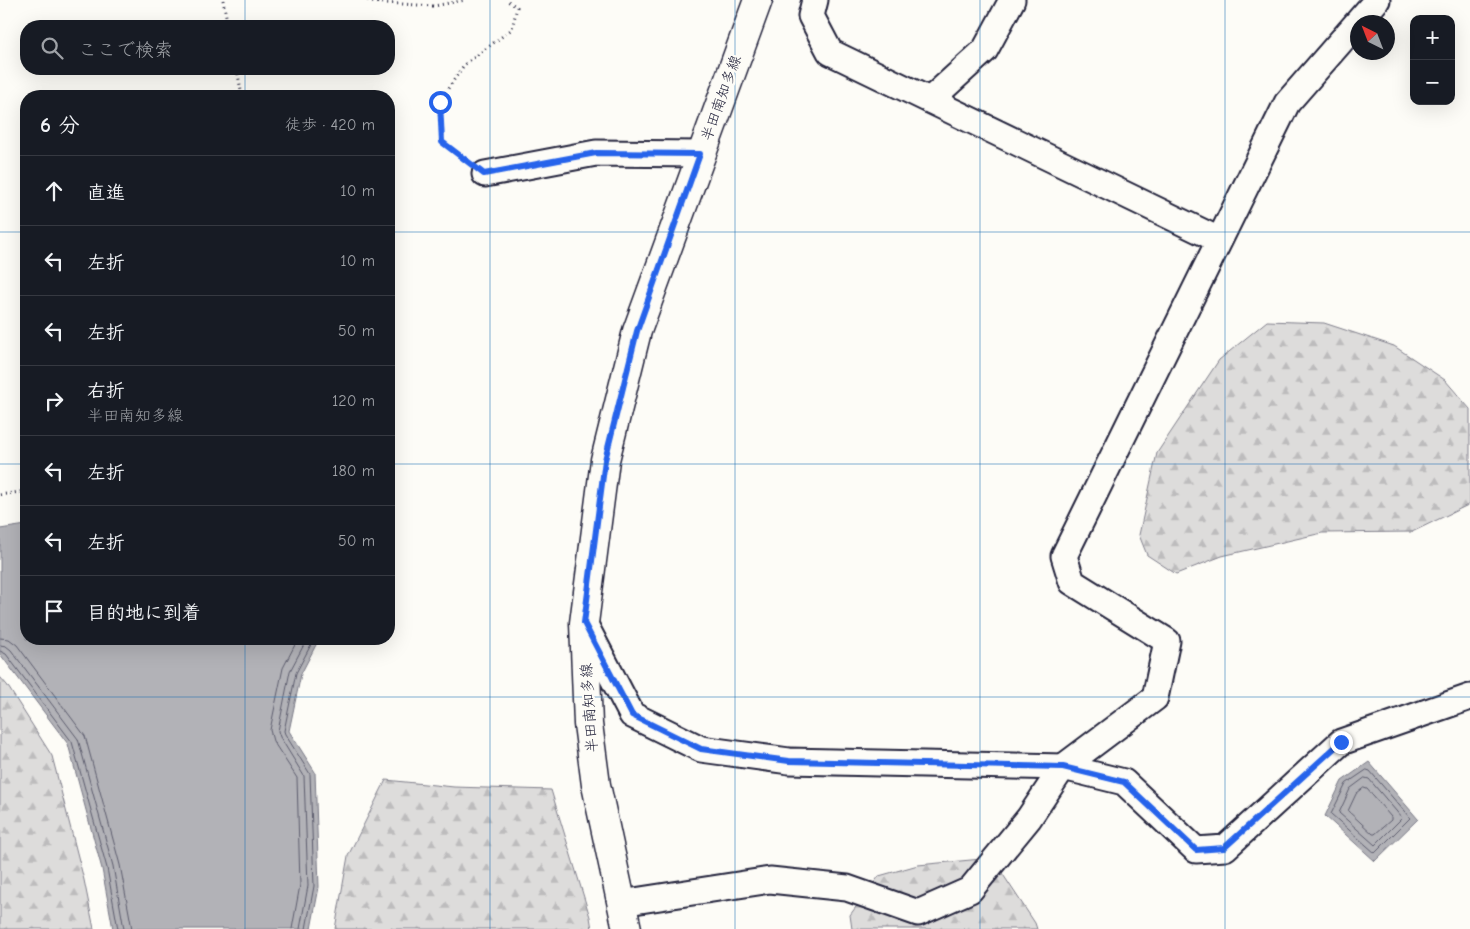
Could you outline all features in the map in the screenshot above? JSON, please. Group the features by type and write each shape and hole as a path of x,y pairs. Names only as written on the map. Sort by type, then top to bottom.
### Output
{"main road":[{"name":"半田南知多線","path":"624,916 596,785 588,724 584,623 605,460 637,331 700,154 758,0"}],"street":[{"path":"815,0 811,16 830,52 1219,240"},
{"path":"930,100 985,50 1012,0"},
{"path":"624,916 770,880 847,888 918,913 970,890 1029,818 1063,767 1156,698 1167,641 1072,582 1064,556 1287,103 1377,0"},
{"path":"484,174 596,153 700,154"},
{"path":"584,623 632,715 701,749 789,761 1063,767 1124,782 1196,850 1224,848 1341,742 1470,697"}],"path":[{"path":"223,0 227,20"},
{"path":"368,0 370,2 434,6 465,0"},
{"path":"484,174 442,142 440,102 464,64 512,29 517,7 506,0"},
{"path":"238,75 241,90"},
{"path":"0,495 20,492"}],"green space":[{"path":"1267,321 1324,323 1394,346 1445,380 1470,409 1470,504 1412,532 1322,533 1222,556 1176,574 1147,555 1139,535 1157,453 1219,360"},
{"path":"0,677 52,756 84,880 94,929 0,929"},
{"path":"386,780 454,787 551,790 592,929 335,929 348,856"},
{"path":"992,858 1035,923 1037,929 852,929 850,915 879,876 918,865"}],"water":[{"path":"20,526 20,645 316,645 301,674 289,731 315,772 319,887 311,929 113,929 102,869 68,744 0,654 0,529"},
{"path":"1369,762 1418,819 1375,861 1325,816 1342,781"}],"route":[{"path":"440,102 442,142 484,174 596,153 700,154 637,331 605,460 584,623 632,715 701,749 789,761 1063,767 1124,782 1196,850 1224,848 1341,742"}]}
